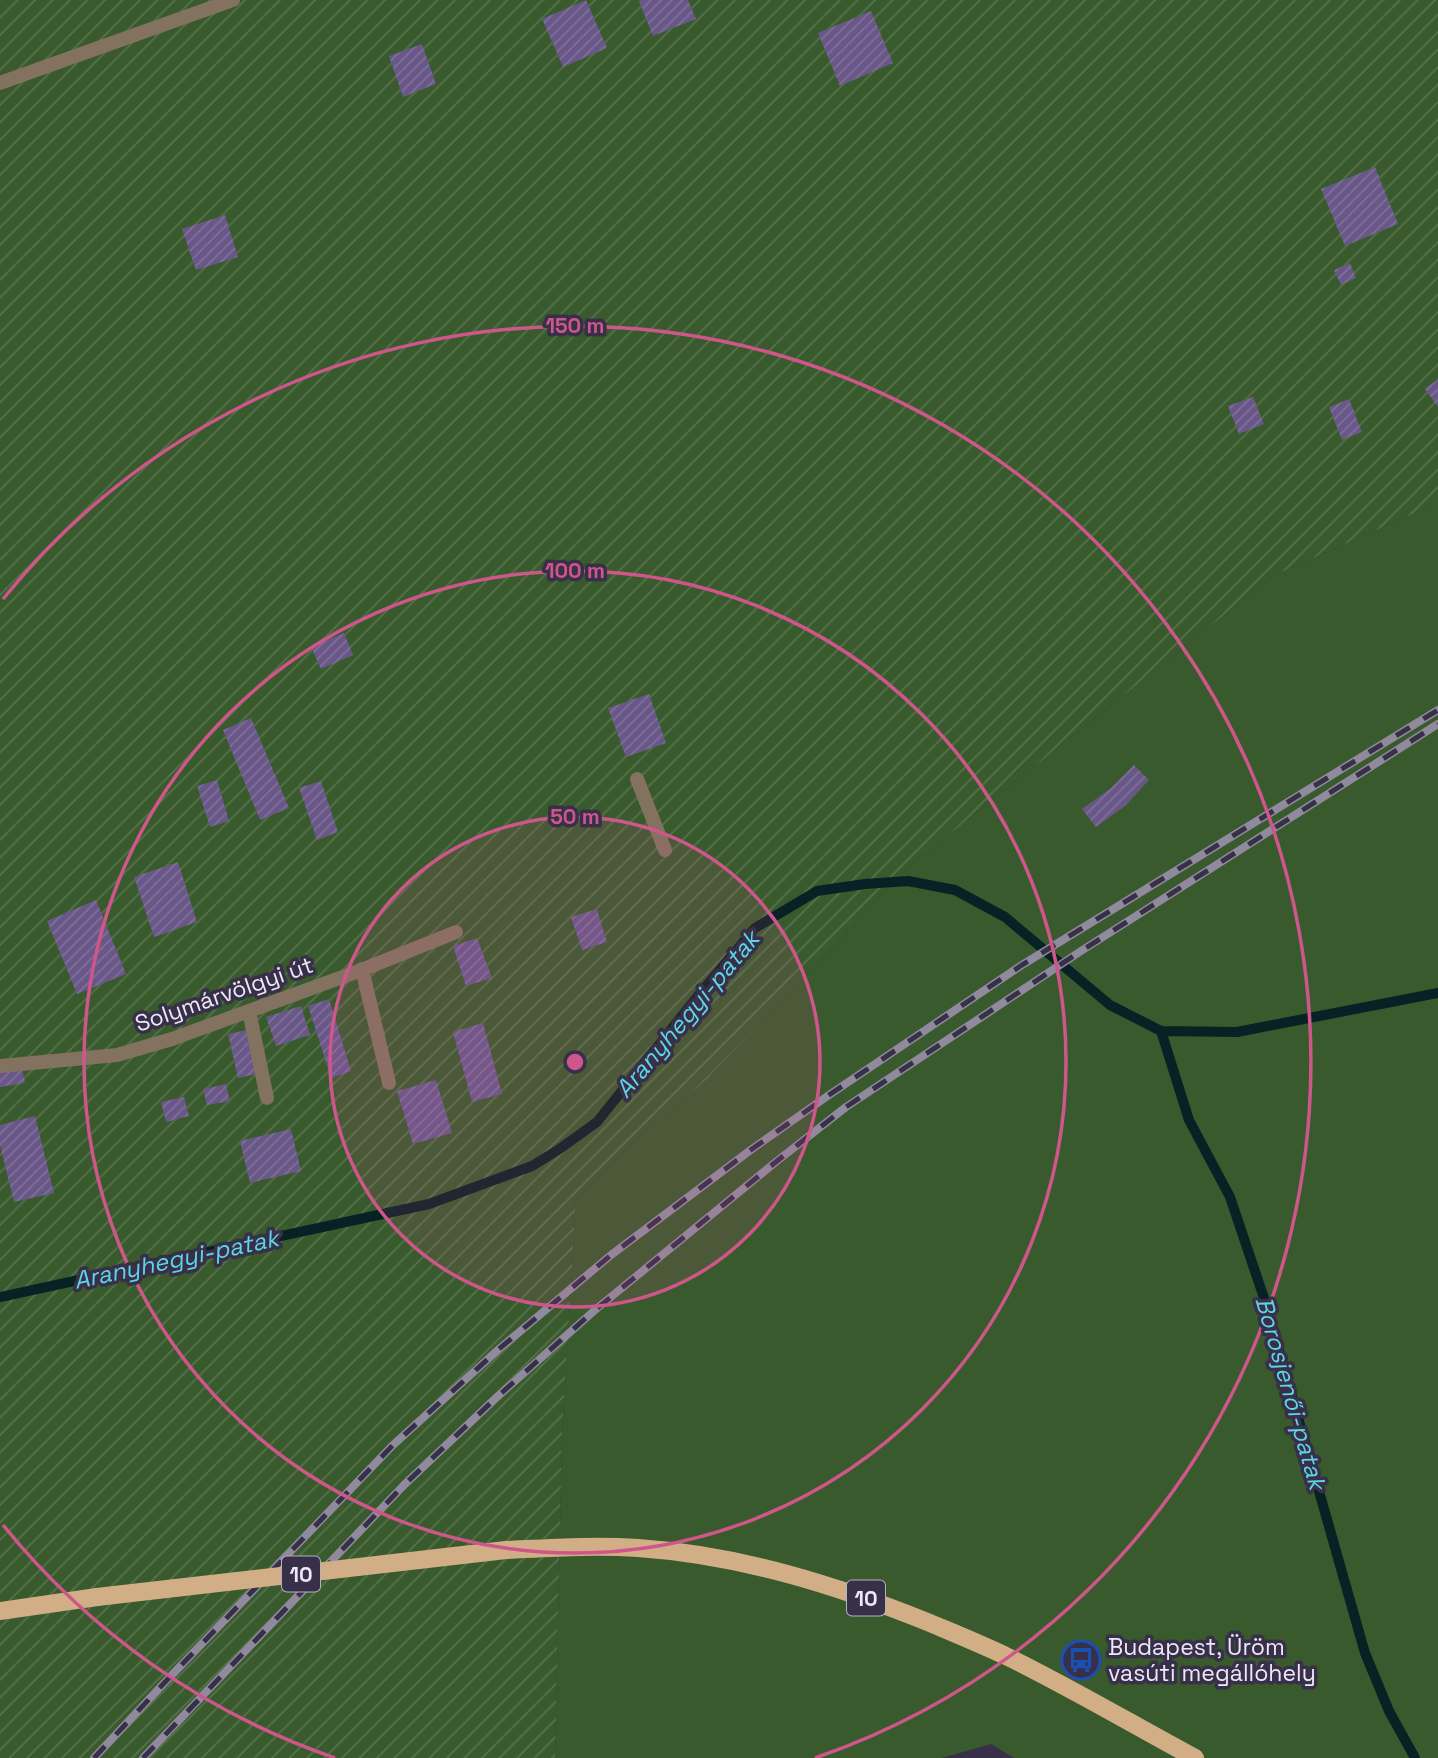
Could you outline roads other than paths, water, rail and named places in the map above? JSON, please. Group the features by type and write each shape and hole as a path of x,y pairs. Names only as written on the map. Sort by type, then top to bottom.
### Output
{"main road":[{"name":"10","path":"0,1611 97,1597 506,1550 639,1548 764,1567 882,1604 1007,1657 1195,1758"}],"street":[{"path":"0,83 233,0"},
{"path":"637,779 665,850"},
{"name":"Solymárvölgyi út","path":"0,1066 117,1055 172,1039 456,932"},
{"path":"362,969 389,1083"},
{"path":"249,1011 267,1098"}],"waterway":[{"name":"Aranyhegyi-patak","path":"0,1297 429,1204 532,1166 597,1122 755,928 817,891 908,881 955,890 1005,917 1110,1005 1161,1031 1237,1032 1438,993"},
{"name":"Borosjenői-patak","path":"1161,1031 1189,1120 1230,1197 1264,1298 1365,1653 1389,1711 1415,1758"}],"railway":[{"path":"94,1758 393,1445 499,1349 611,1255 752,1149 1022,965 1438,710"},
{"path":"143,1758 404,1485 497,1397 595,1310 777,1161 846,1107 1081,951 1438,724"}],"place":[{"name":"Budapest, Üröm vasúti megállóhely","path":"1081,1660"}]}
